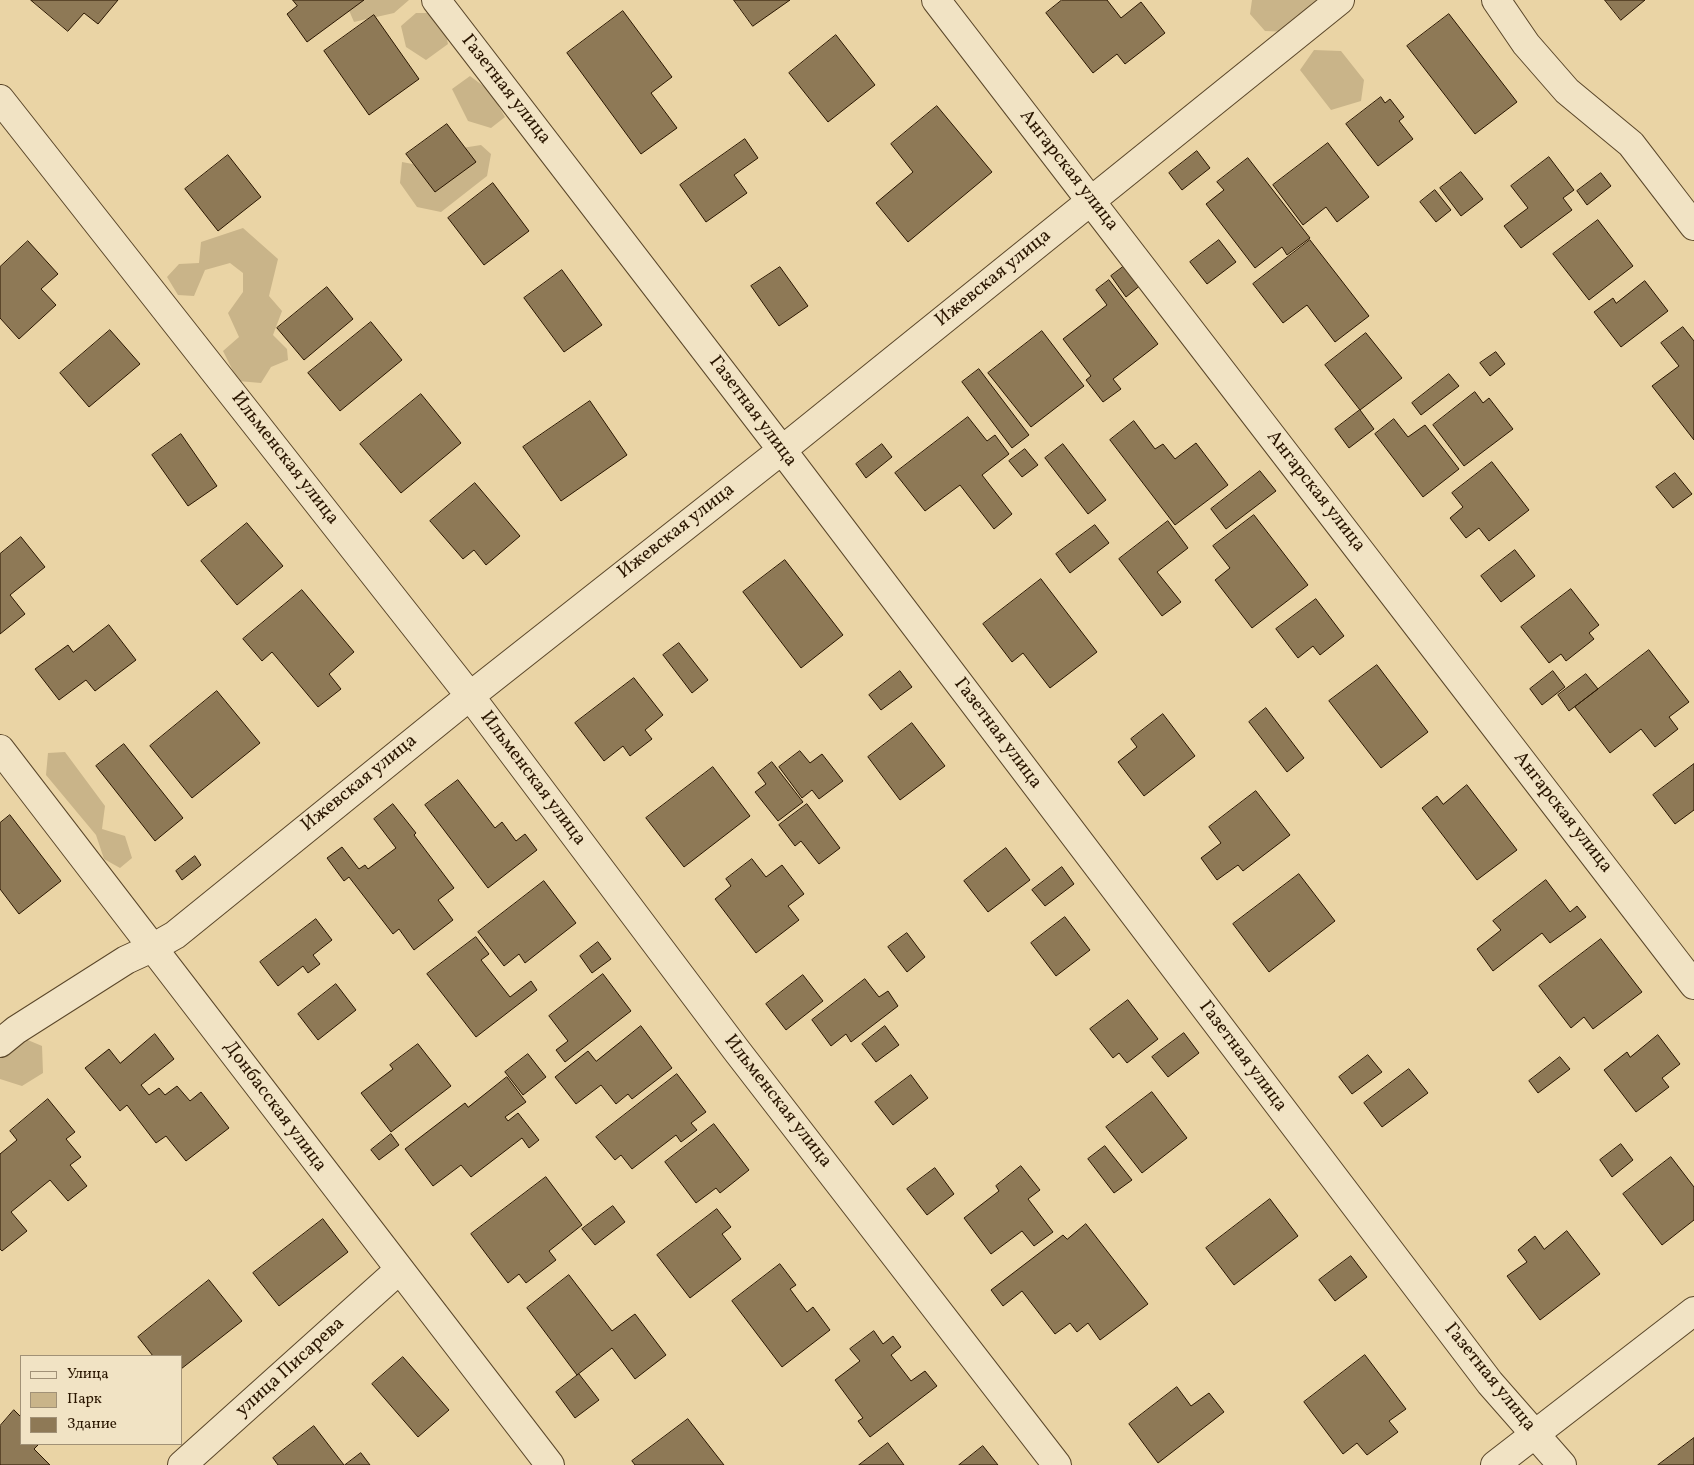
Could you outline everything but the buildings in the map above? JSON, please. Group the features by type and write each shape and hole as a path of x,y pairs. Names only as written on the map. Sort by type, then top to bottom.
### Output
{"street":[{"name":"Газетная улица","path":"436,0 782,450 1490,1383 1562,1465"},
{"name":"Ангарская улица","path":"936,0 1694,985"},
{"name":"Ижевская улица","path":"0,1043 16,1030 126,960 175,935 470,696 782,450 1340,0"},
{"path":"1496,0 1526,44 1561,84 1631,144 1694,226"},
{"name":"Ильменская улица","path":"0,99 470,696 737,1051 1057,1465"},
{"name":"Донбасская улица","path":"0,749 550,1465"},
{"name":"улица Писарева","path":"182,1465 399,1270"},
{"path":"1495,1465 1694,1311"}],"green space":[{"path":"353,0 409,0 394,13 354,22 348,8"},
{"path":"1252,0 1324,0 1314,33 1265,31 1250,14"},
{"path":"416,13 432,13 444,26 448,44 426,60 406,47 401,26"},
{"path":"1314,50 1341,51 1364,80 1361,101 1331,110 1300,70"},
{"path":"470,76 490,91 505,117 491,128 468,121 452,89"},
{"path":"481,145 491,154 487,176 441,212 417,207 400,183 402,162 423,166 456,149"},
{"path":"243,228 278,259 269,296 282,311 273,335 287,349 288,360 271,367 261,383 238,381 223,351 239,337 228,313 243,292 243,273 230,263 205,270 194,296 178,295 167,277 179,264 199,263 201,242"},
{"path":"65,752 105,806 102,829 125,836 132,858 120,868 104,859 96,835 46,775 48,753"},
{"path":"23,1038 42,1046 43,1073 22,1086 0,1079 0,1053"}]}
